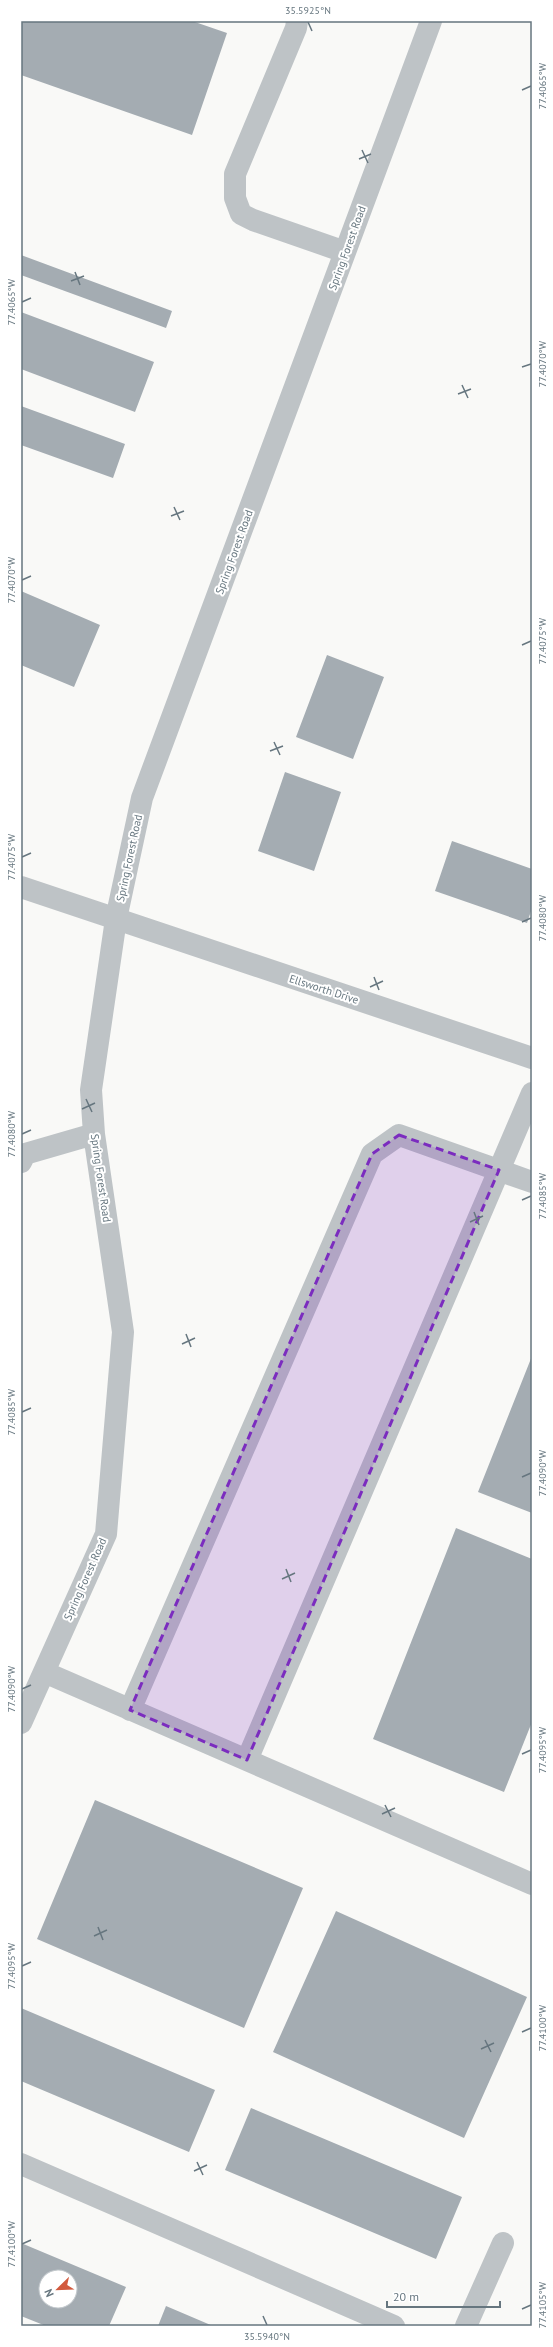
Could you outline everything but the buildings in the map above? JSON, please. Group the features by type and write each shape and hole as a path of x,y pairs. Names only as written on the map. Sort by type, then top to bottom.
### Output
{"street":[{"path":"297,21 296,28 235,174 235,198 241,214 253,220 345,252"},
{"name":"Spring Forest Road","path":"21,1723 106,1534 122,1332 94,1134 91,1090 116,919 142,798 431,21"},
{"name":"Ellsworth Drive","path":"21,887 532,1058"},
{"path":"247,1760 532,1093"},
{"path":"21,1162 24,1154 94,1134"},
{"path":"130,1710 372,1154 399,1135 532,1182"},
{"path":"44,1672 532,1884"},
{"path":"21,2164 394,2326"},
{"path":"466,2326 503,2243"}],"highlighted area":[{"path":"399,1135 499,1170 247,1760 130,1710 372,1154"}]}
